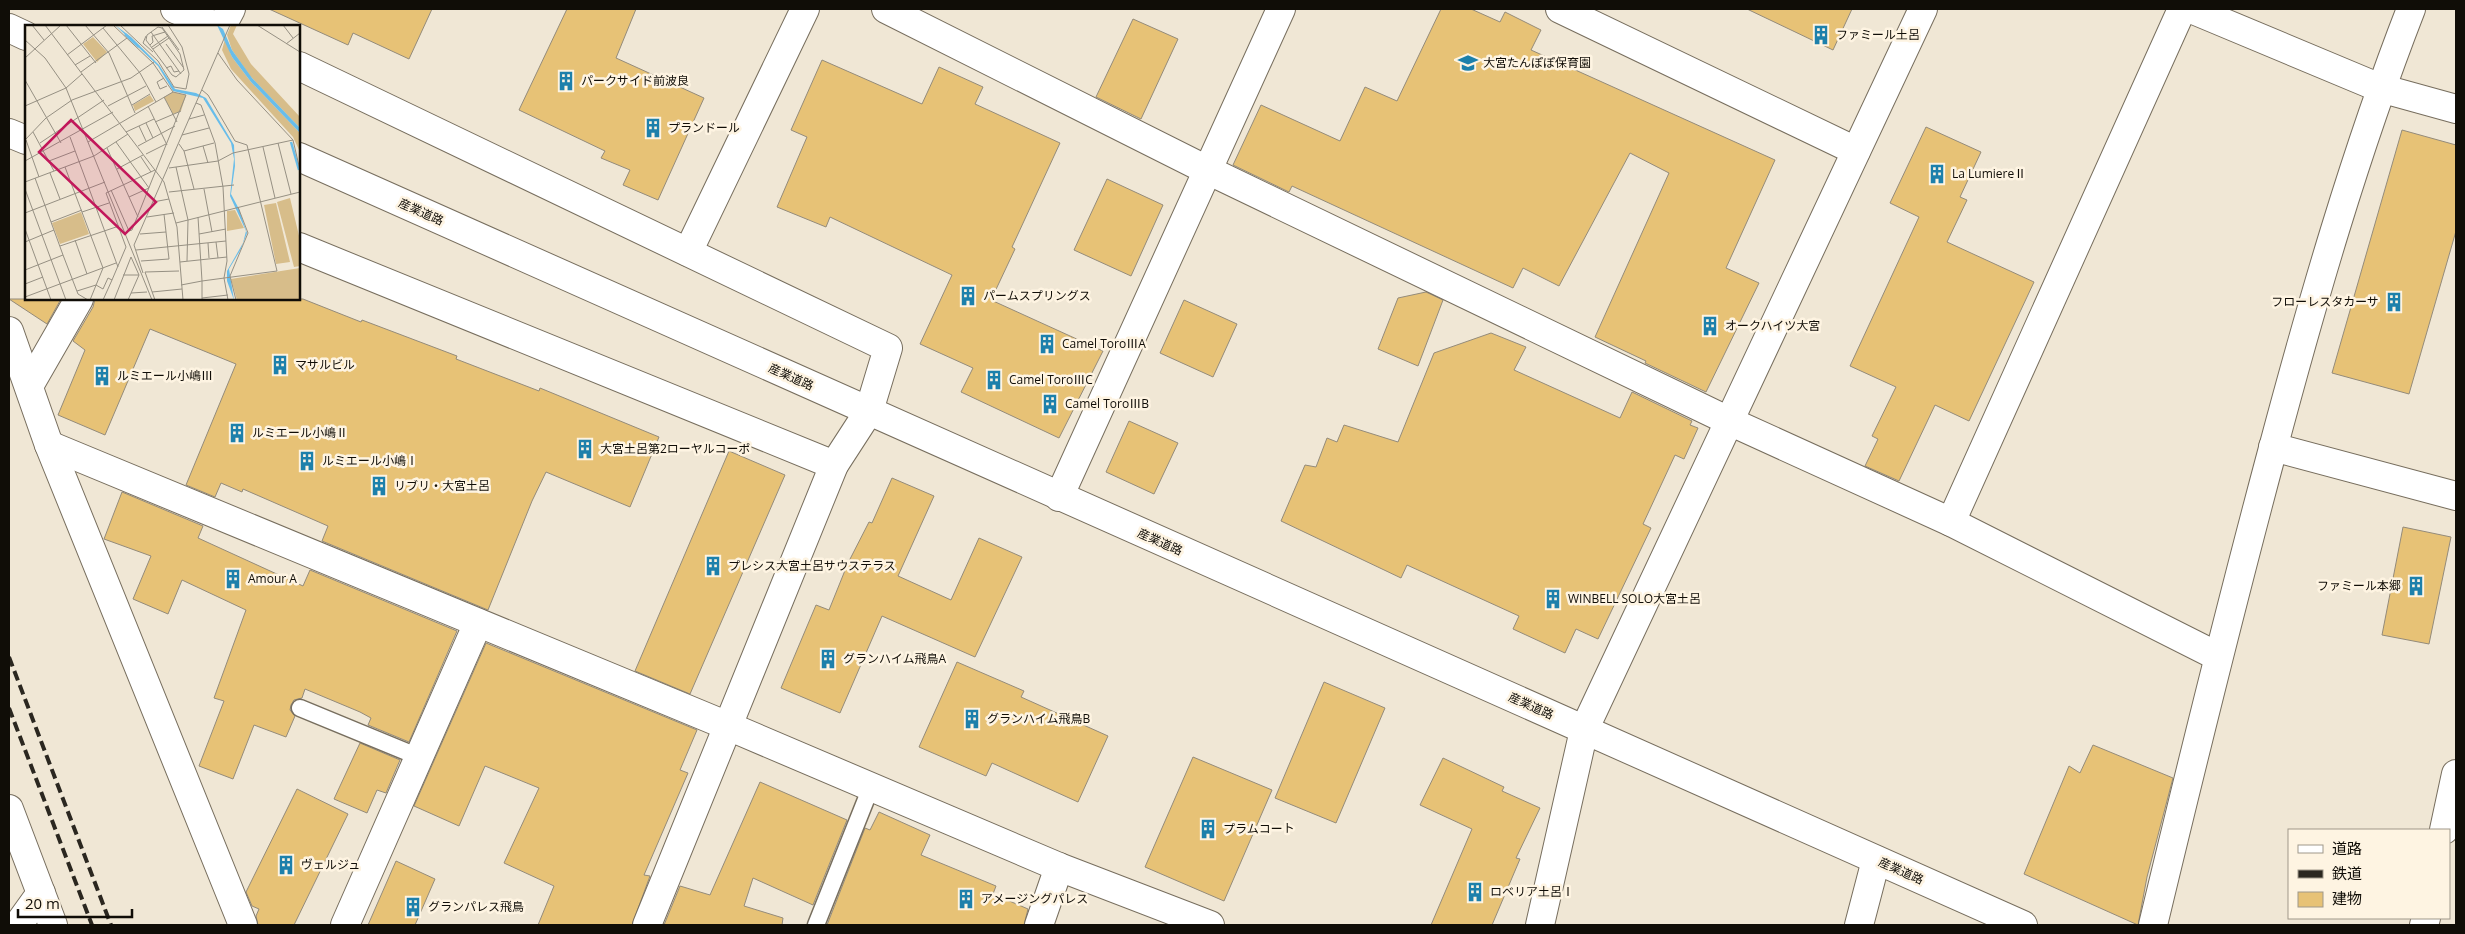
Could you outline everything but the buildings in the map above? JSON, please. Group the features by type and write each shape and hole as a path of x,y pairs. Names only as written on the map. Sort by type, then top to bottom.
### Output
{"street":[{"path":"175,9 213,25"},
{"path":"223,25 231,9"},
{"path":"688,252 805,9"},
{"path":"886,9 1208,170 1729,421 1951,522 2217,656"},
{"path":"1059,497 1281,9"},
{"path":"1560,9 1856,151"},
{"path":"1540,925 1584,730 1923,9"},
{"path":"1951,522 2182,9"},
{"path":"2191,9 2380,88 2456,109"},
{"path":"2153,925 2217,656 2310,307 2380,88 2411,9"},
{"path":"9,28 25,36"},
{"path":"300,66 888,348 868,411 834,465 647,925"},
{"path":"9,133 25,140"},
{"name":"産業道路","path":"300,157 2023,925"},
{"path":"300,247 834,465"},
{"path":"29,386 78,300"},
{"path":"9,330 49,445 243,925"},
{"path":"49,445 728,726 1059,867 1210,925"},
{"path":"2273,447 2456,496"},
{"path":"345,925 478,623"},
{"path":"2444,829 2456,774"},
{"path":"9,809 53,925"},
{"path":"1859,925 1876,860"},
{"path":"1039,925 1059,867"},
{"path":"18,925 41,892"}],"lane":[{"path":"300,708 419,757"},
{"path":"816,925 871,787"}],"railway":[{"path":"9,657 111,925"},
{"path":"9,708 92,925"}],"place":[{"name":"ファミール土呂","path":"1821,35"},
{"name":"大宮たんぽぽ保育園","path":"1468,63"},
{"name":"パークサイド前波良","path":"566,81"},
{"name":"プランドール","path":"653,128"},
{"name":"La LumiereⅡ","path":"1937,174"},
{"name":"パームスプリングス","path":"968,296"},
{"name":"フローレスタカーサ","path":"2394,302"},
{"name":"オークハイツ大宮","path":"1710,326"},
{"name":"Camel ToroⅢA","path":"1047,344"},
{"name":"マサルビル","path":"280,365"},
{"name":"ルミエール小嶋Ⅲ","path":"102,376"},
{"name":"Camel ToroⅢC","path":"994,380"},
{"name":"Camel ToroⅢB","path":"1050,404"},
{"name":"ルミエール小嶋Ⅱ","path":"237,433"},
{"name":"大宮土呂第2ローヤルコーポ","path":"585,449"},
{"name":"ルミエール小嶋Ⅰ","path":"307,461"},
{"name":"リブリ・大宮土呂","path":"379,486"},
{"name":"プレシス大宮土呂サウステラス","path":"713,566"},
{"name":"Amour A","path":"233,579"},
{"name":"ファミール本郷","path":"2416,586"},
{"name":"WINBELL SOLO大宮土呂","path":"1553,599"},
{"name":"グランハイム飛鳥A","path":"828,659"},
{"name":"グランハイム飛鳥B","path":"972,719"},
{"name":"プラムコート","path":"1208,829"},
{"name":"ヴェルジュ","path":"286,865"},
{"name":"ロベリア土呂Ⅰ","path":"1475,892"},
{"name":"アメージングパレス","path":"966,899"},
{"name":"グランパレス飛鳥","path":"413,907"}]}
